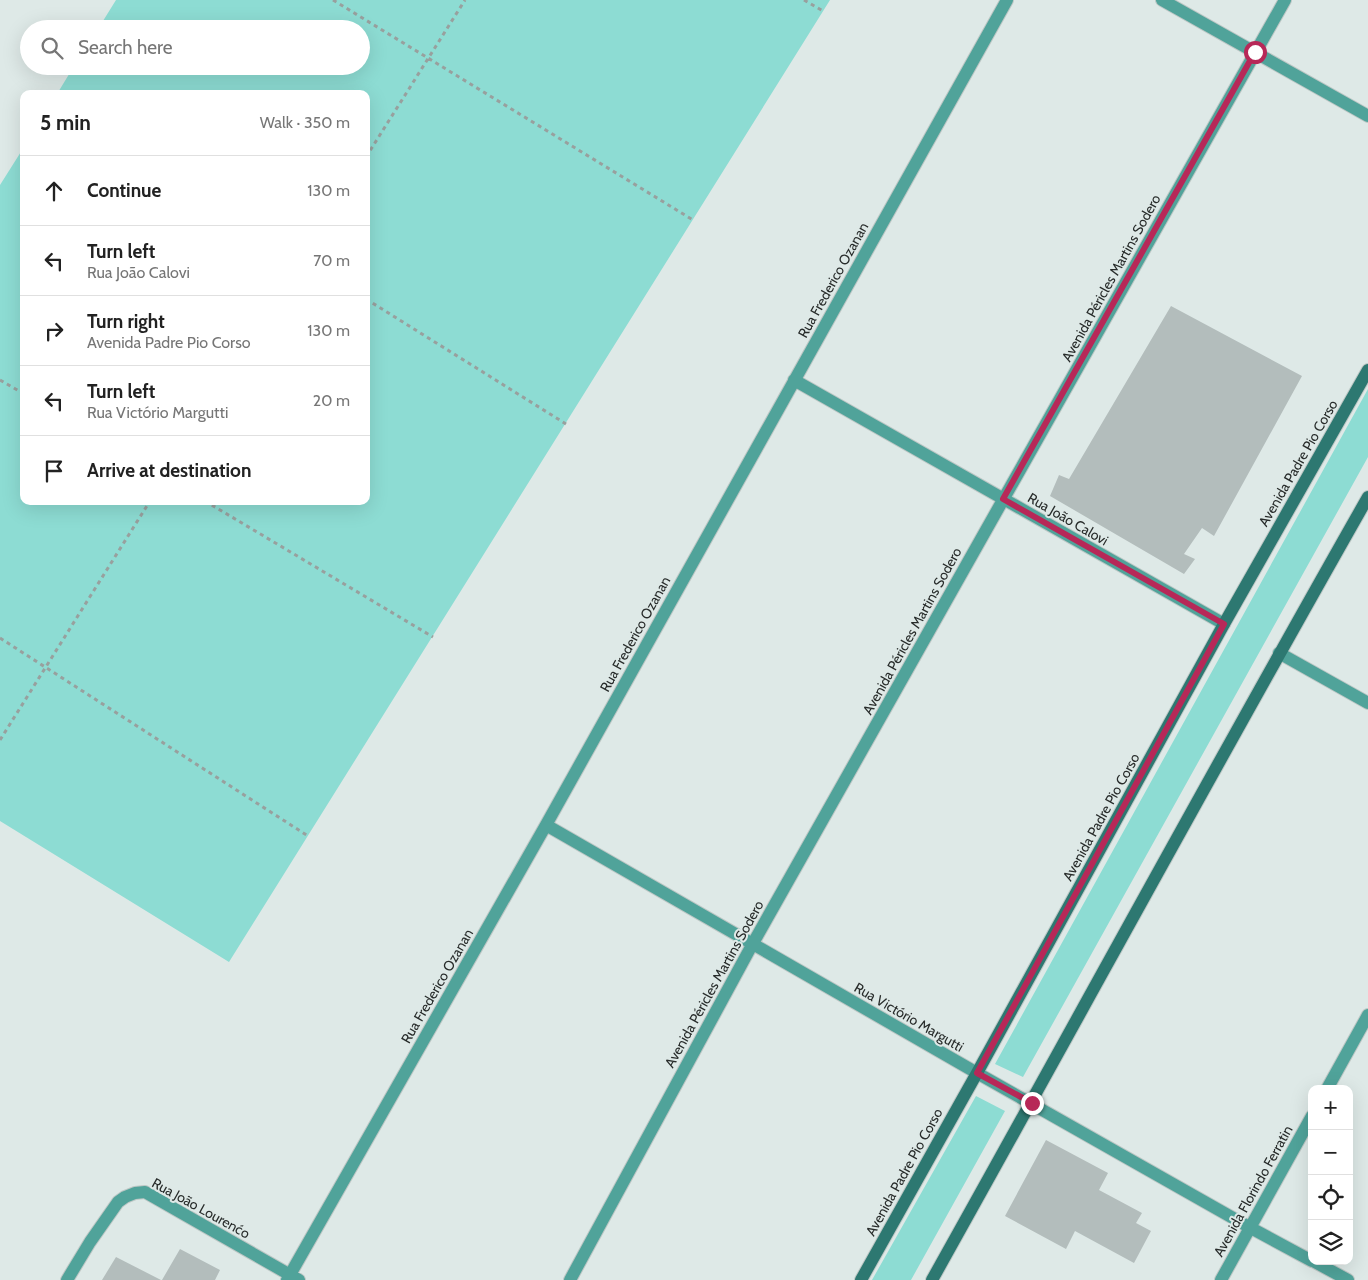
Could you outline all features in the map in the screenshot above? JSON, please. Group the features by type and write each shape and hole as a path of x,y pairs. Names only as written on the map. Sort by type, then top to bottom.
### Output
{"main road":[{"name":"Avenida Padre Pio Corso","path":"861,1280 1224,624 1368,370"},
{"path":"932,1280 1368,497"}],"street":[{"name":"Rua Frederico Ozanan","path":"292,1278 1007,0"},
{"path":"1162,0 1368,116"},
{"name":"Avenida Péricles Martins Sodero","path":"570,1280 752,945 1285,0"},
{"name":"Rua João Calovi","path":"794,380 1224,624"},
{"path":"1280,653 1368,704"},
{"name":"Rua Victório Margutti","path":"546,825 752,945 1308,1259"},
{"path":"1329,1085 1368,1016"},
{"name":"Avenida Florindo Ferratin","path":"1221,1280 1308,1123"},
{"name":"Rua João Lourenćo","path":"67,1280 90,1242 118,1202 125,1196 135,1192 146,1192 292,1278"},
{"name":"Rua Victório Margutti","path":"1320,1265 1348,1280"}],"path":[{"path":"333,0 366,20"},
{"path":"370,151 465,0"},
{"path":"804,0 823,11"},
{"path":"370,23 693,220"},
{"path":"370,302 566,424"},
{"path":"0,380 20,392"},
{"path":"0,740 147,505"},
{"path":"212,505 433,637"},
{"path":"0,638 308,836"}],"shaded area":[{"path":"116,0 830,0 229,962 0,821 0,185 20,153 20,505 370,505 370,90 59,90 69,75 370,75 370,20 104,20"},
{"path":"1368,389 1368,457 1023,1077 995,1064"},
{"path":"976,1096 1005,1111 911,1280 872,1280"}],"building":[{"path":"1171,306 1302,376 1214,536 1202,528 1184,554 1195,559 1184,574 1050,496 1059,475 1069,479"},
{"path":"1046,1140 1108,1173 1099,1190 1142,1213 1136,1223 1151,1231 1134,1263 1075,1231 1066,1249 1005,1216"},
{"path":"180,1249 220,1270 215,1280 162,1280"},
{"path":"116,1257 161,1280 102,1280"}],"route":[{"path":"1032,1103 977,1073 1224,624 1003,499 1255,52"}]}
